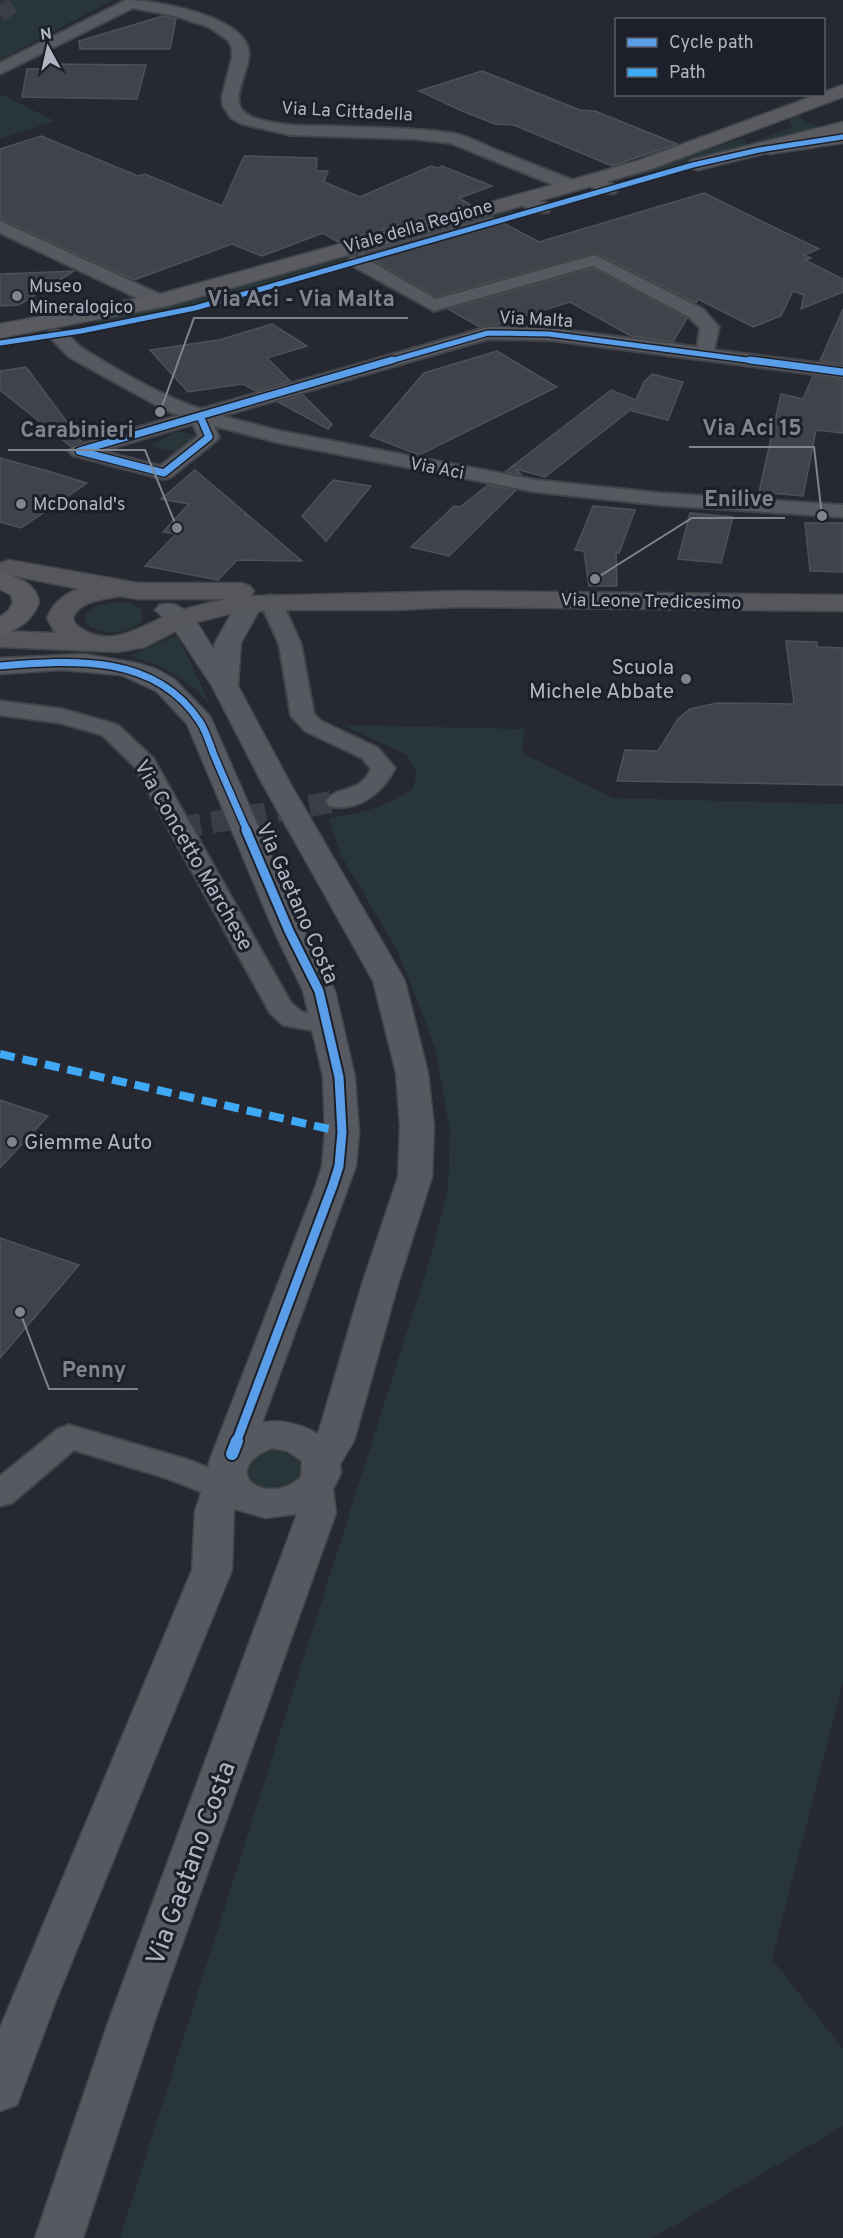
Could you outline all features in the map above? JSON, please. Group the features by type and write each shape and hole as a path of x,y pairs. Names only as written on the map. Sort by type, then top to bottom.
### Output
{"main road":[{"name":"Viale della Regione","path":"0,331 81,318 159,301 533,204 572,186 601,184 644,165 842,90"},
{"path":"810,104 807,109 817,119 843,126"},
{"name":"Viale della Regione","path":"0,343 57,335 195,308 357,261 601,184 759,150 843,126"},
{"path":"8,577 44,576 130,590 163,602 171,618"},
{"path":"0,627 22,613 27,605 8,577"},
{"path":"95,643 75,638 64,630 60,621 62,611 71,602 85,595 130,590 396,592 459,599"},
{"path":"0,639 95,643 136,641 152,635 171,618 227,606 261,602 394,602 459,599"},
{"name":"Via Leone Tredicesimo","path":"459,599 843,603"}],"street":[{"name":"Via La Cittadella","path":"0,69 131,3 159,8 214,24 234,37 240,47 240,58 230,97 231,106 237,115 248,121 290,130 414,134 453,138 572,186"},
{"path":"759,150 843,137"},
{"path":"0,226 159,301"},
{"path":"357,261 435,305 595,260 696,313 710,327 706,348 702,353"},
{"name":"Via Malta","path":"200,416 209,437 164,473 79,451 200,416 488,333 549,334 843,372"},
{"name":"Via Aci","path":"57,335 76,353 153,396 200,416 280,437 536,486 660,499 843,511"},
{"path":"225,686 228,643 261,602 290,644 303,716 313,726 370,753 383,768 378,783 357,795 338,801"},
{"name":"Via Gaetano Costa","path":"59,2238 132,2020 317,1512 318,1475 335,1441 380,1284 415,1177 417,1126 412,1073 389,981 276,783 225,686 171,618"},
{"path":"95,643 138,673"},
{"path":"0,666 71,661 105,665 138,673"},
{"name":"Via Gaetano Costa","path":"0,2090 34,1998 212,1570 214,1511 230,1474 339,1166 342,1132 339,1077 319,991 289,931 200,722 164,685 138,673"},
{"name":"Via Concetto Marchese","path":"0,708 62,716 110,730 144,763 280,1007 293,1019 327,1025"},
{"path":"0,1494 69,1437 177,1469 230,1474 258,1503 287,1503 302,1497 318,1475 312,1446 299,1438 272,1434 256,1437 243,1444 230,1474"}],"shaded area":[{"path":"0,0 113,0 0,60"},
{"path":"0,94 55,121 0,139"},
{"path":"797,115 807,122 824,128 630,178 627,175 744,138 747,144 793,127 788,118"},
{"path":"503,206 520,214 195,308 103,327 90,316"},
{"path":"176,431 201,436 177,452 151,446"},
{"path":"113,602 131,603 142,610 143,619 131,628 115,632 99,630 86,623 85,614 95,606"},
{"path":"177,635 211,706 177,676 132,655"},
{"path":"342,725 524,729 522,753 613,798 843,804 843,1682 772,1959 843,2049 843,2126 653,2238 120,2238 430,1259 448,1189 450,1132 436,1050 398,952 341,855 329,818 363,811 393,800 413,789 417,773 407,755"},
{"path":"261,1446 293,1446 311,1472 284,1494 250,1487 241,1463"}],"building":[{"path":"163,16 176,19 170,49 80,49 79,41"},
{"path":"46,64 146,65 137,99 22,97 27,69 45,69"},
{"path":"482,71 580,110 595,111 677,144 612,166 514,125 495,124 419,91"},
{"path":"41,136 138,176 145,174 222,206 244,156 317,158 316,171 328,171 324,182 360,197 431,166 438,168 442,166 492,186 459,198 471,205 338,242 323,233 262,256 232,244 134,280 0,219 0,149"},
{"path":"704,193 819,249 804,255 811,258 805,260 843,279 843,292 801,309 804,295 793,291 781,316 753,327 698,299 696,303 596,253 436,297 364,255 358,254 492,217 539,242"},
{"path":"593,268 687,318 673,342 631,336 570,302 495,325 480,327 448,309"},
{"name":"Museo Mineralogico","path":"74,271 19,305 0,306 0,274"},
{"path":"843,309 843,364 820,361"},
{"path":"272,324 307,346 267,358 290,381 256,391 243,384 188,392 150,350 219,340"},
{"path":"497,351 557,387 419,455 370,436 424,373"},
{"path":"26,367 82,442 70,446 0,390 0,371"},
{"path":"652,374 683,382 668,420 632,411 633,408 545,477 516,469 521,475 505,472 611,390 636,400 644,382"},
{"path":"813,376 843,380 843,433 816,430 803,496 759,492 781,394 803,399"},
{"path":"303,395 332,424 328,429 278,402"},
{"path":"0,458 87,483 21,528 0,522"},
{"path":"195,470 302,561 237,560 218,580 145,566 176,534 163,532 189,504 161,499"},
{"path":"333,480 371,486 326,541 302,516"},
{"path":"488,485 516,490 449,556 411,547 454,506 460,507"},
{"path":"593,506 635,510 619,553 616,553 617,586 589,586 584,551 575,550"},
{"path":"690,513 733,517 721,563 678,559"},
{"path":"805,523 843,523 843,572 810,571"},
{"path":"786,641 817,642 817,647 843,648 843,785 617,781 625,750 658,751 678,719 690,709 717,703 794,704"},
{"name":"Giemme Auto","path":"0,1100 48,1116 0,1168"},
{"path":"0,1238 79,1265 0,1358"}],"tunnel":[{"path":"0,15 19,0"},
{"path":"179,828 338,801"}],"marked path":[{"path":"0,1054 342,1132"}],"cycle path":[{"path":"0,343 81,331 195,308 693,165 759,150 843,137"},
{"path":"200,416 209,437 164,473 79,451 464,339 488,333 549,334 843,372"},
{"path":"0,666 62,662 106,664 147,675 174,693 200,722 289,931 319,991 339,1077 342,1132 339,1166 232,1454"}],"place":[{"name":"Museo Mineralogico","path":"17,296"},
{"name":"Via Aci - Via Malta","path":"160,412"},
{"name":"McDonald's","path":"21,504"},
{"name":"Via Aci 15","path":"822,516"},
{"name":"Carabinieri","path":"177,528"},
{"name":"Enilive","path":"595,579"},
{"name":"Scuola Michele Abbate","path":"686,679"},
{"name":"Giemme Auto","path":"12,1142"},
{"name":"Penny","path":"20,1312"}]}
